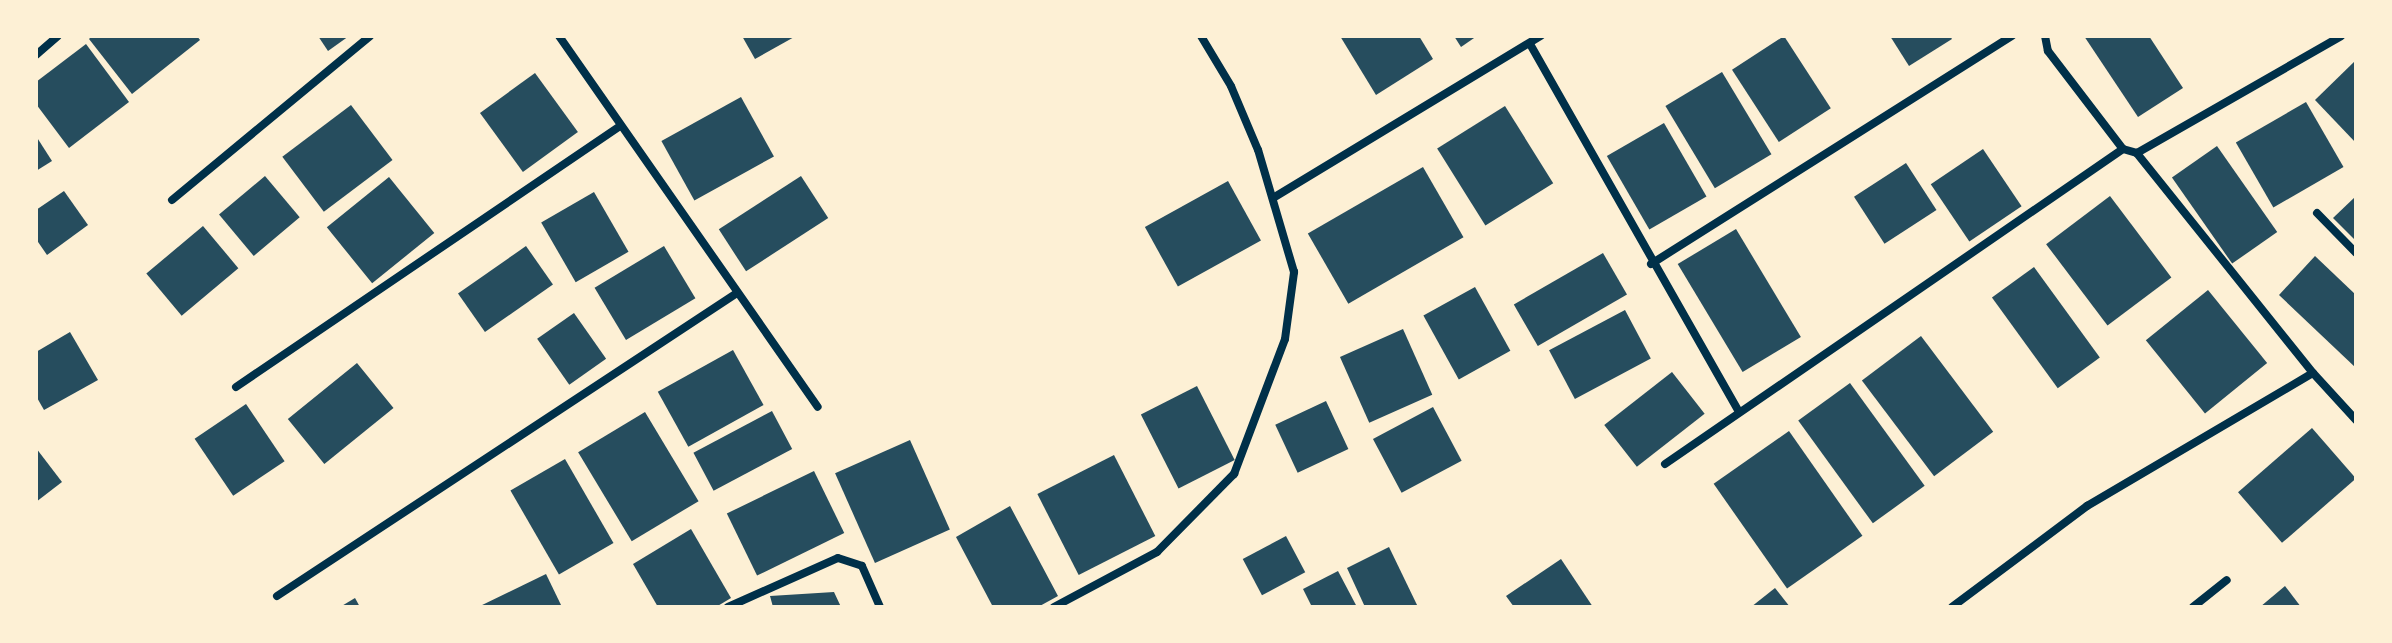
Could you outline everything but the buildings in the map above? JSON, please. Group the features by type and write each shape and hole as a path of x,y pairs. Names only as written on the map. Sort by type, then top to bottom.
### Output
{"street":[{"path":"36,55 58,36"},
{"path":"172,200 370,36"},
{"path":"559,36 818,407"},
{"path":"1054,607 1157,552 1234,474 1285,339 1294,272 1273,198 1231,86 1201,36"},
{"path":"1273,198 1541,36"},
{"path":"1651,264 2012,36"},
{"path":"2045,36 2048,51 2123,149 2137,153 2313,373 2356,420"},
{"path":"2137,153 2341,36"},
{"path":"1530,44 1651,264 1739,412"},
{"path":"236,387 620,126"},
{"path":"1665,464 2123,149"},
{"path":"2317,213 2356,253"},
{"path":"277,596 737,293"},
{"path":"1952,607 2087,506 2313,373"},
{"path":"728,607 838,558 862,566 880,607"},
{"path":"2193,607 2227,580"}]}
